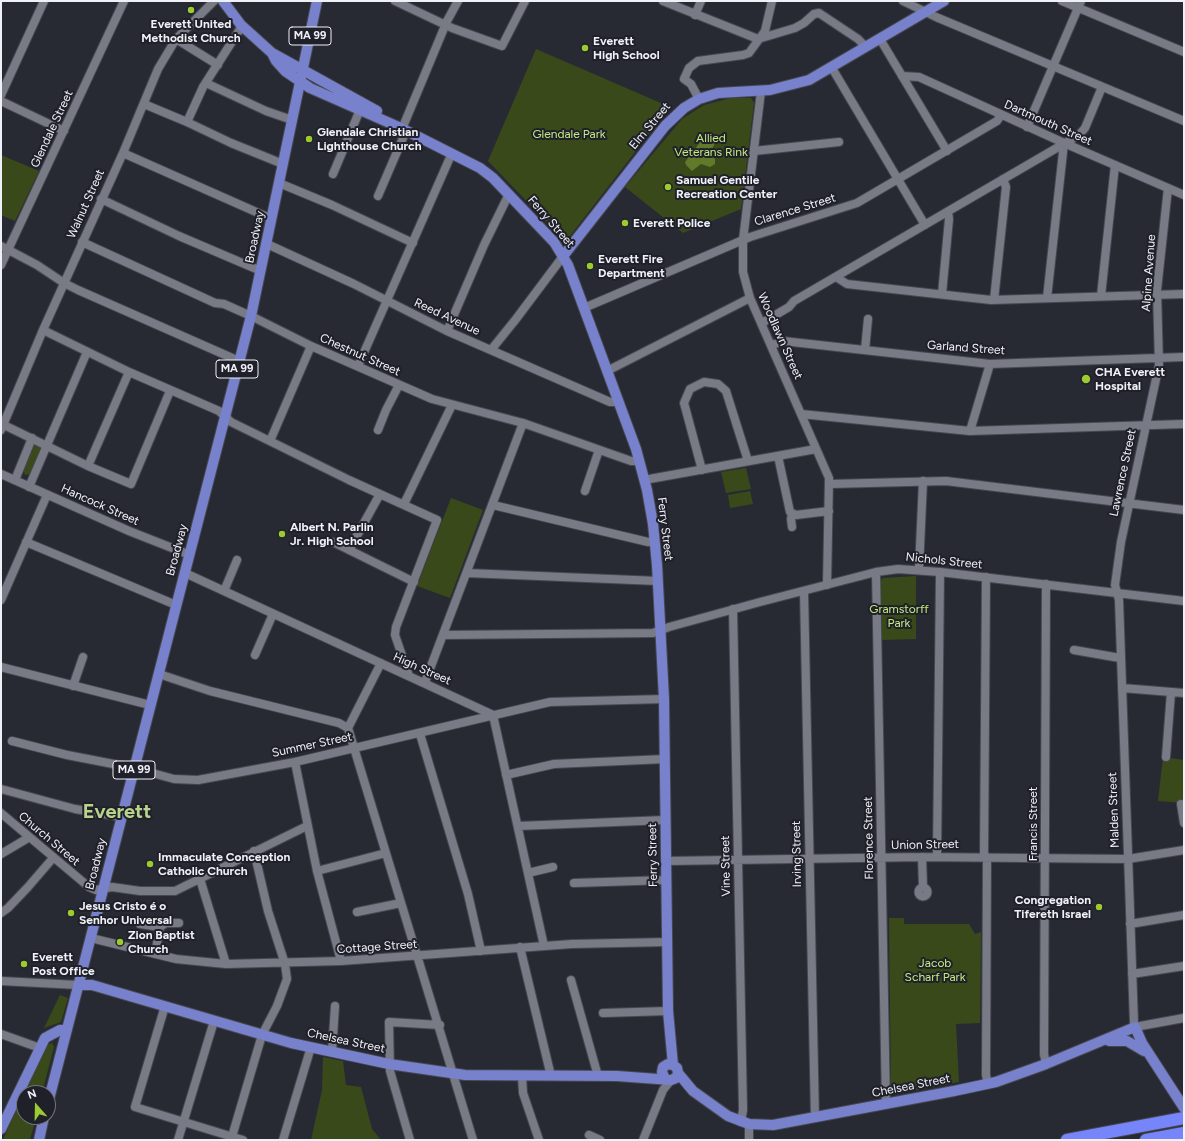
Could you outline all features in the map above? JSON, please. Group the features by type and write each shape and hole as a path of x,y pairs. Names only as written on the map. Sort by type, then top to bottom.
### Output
{"highway":[{"path":"1067,1140 1184,1118"},
{"path":"1146,1140 1184,1133"}],"main road":[{"name":"Ferry Street","path":"223,1 242,26 272,53 403,130 452,153 485,171 509,194 554,242 564,255 640,461 655,541 664,699 670,1073"},
{"name":"Broadway","path":"53,1085 251,316 268,244 279,183 317,1"},
{"name":"Elm Street","path":"564,255 669,120 684,108 699,99 722,92 761,91 796,84 832,68 944,1"},
{"name":"Ferry Street","path":"272,53 276,61 285,71 310,88 361,106"},
{"name":"Chelsea Street","path":"78,985 92,985 262,1035 332,1052 389,1064 454,1074 617,1076 670,1073 717,1110 745,1123 773,1125 988,1084 1046,1064 1135,1027"},
{"path":"1135,1027 1140,1040 1184,1108"},
{"path":"1,1129 45,1038 51,1033 60,1030 67,1030"},
{"path":"1095,1044 1125,1040 1136,1045 1151,1058"},
{"path":"38,1140 42,1125"}],"street":[{"path":"1,95 44,1"},
{"name":"Glendale Street","path":"1,265 5,248 64,131 124,1"},
{"name":"Walnut Street","path":"2,428 43,330 144,104 158,69 176,39 214,1"},
{"path":"395,1 446,25 502,46 525,1"},
{"path":"378,196 446,25 458,1"},
{"path":"663,1 695,15 760,39 797,27 813,14 818,13 858,39 866,47"},
{"path":"695,15 701,1"},
{"path":"699,99 690,84 684,79 691,65 698,61 746,54 760,39 768,21 772,1"},
{"path":"903,1 925,12 1184,122"},
{"path":"1062,1 1080,4 1184,52"},
{"path":"1028,126 1080,4"},
{"path":"187,122 206,83 242,26"},
{"path":"176,39 218,65"},
{"path":"880,39 947,151"},
{"path":"832,68 925,225"},
{"name":"Dartmouth Street","path":"902,76 919,77 1001,115 1184,195"},
{"path":"206,83 266,111 292,120"},
{"path":"762,323 836,277 1084,130 1102,86"},
{"name":"Woodlawn Street","path":"761,91 743,240 743,272 750,298 828,475 830,484 827,585"},
{"path":"1,100 64,131"},
{"path":"144,104 231,143 283,164"},
{"path":"333,174 361,106"},
{"name":"Clarence Street","path":"584,308 743,240 851,206 997,121 1001,115"},
{"path":"754,151 839,142"},
{"path":"1047,298 1064,143"},
{"path":"122,153 272,219"},
{"path":"358,366 388,301 452,153"},
{"path":"1101,296 1116,165"},
{"path":"994,300 1006,188 1003,179"},
{"path":"279,183 332,204 413,243"},
{"name":"Alpine Avenue","path":"1159,359 1157,295 1168,188"},
{"path":"447,331 484,245 509,194"},
{"path":"101,199 179,236 261,271"},
{"path":"942,294 950,219 948,212"},
{"name":"Chestnut Street","path":"82,242 215,303 224,304 251,316 311,346 399,385 452,405 524,423 631,461 640,461"},
{"name":"Reed Avenue","path":"268,244 447,331 610,402 619,402"},
{"path":"5,248 37,265 64,283 155,325 239,361"},
{"name":"Elm Street","path":"491,350 564,255"},
{"path":"836,277 847,284 994,300 1184,294"},
{"path":"607,371 750,298"},
{"path":"865,350 868,319"},
{"path":"43,330 129,372 219,412 231,422 349,480 437,520 414,582 399,616 395,635 409,676"},
{"name":"Garland Street","path":"772,345 783,341 990,364 1184,358"},
{"path":"270,441 311,346"},
{"path":"29,487 87,352"},
{"name":"Lawrence Street","path":"1117,593 1115,585 1116,569 1159,359"},
{"path":"970,431 990,364"},
{"path":"88,466 129,372"},
{"path":"702,470 684,403 689,390 704,382 718,384 726,391 748,461"},
{"path":"378,430 386,410 399,385"},
{"path":"2,428 32,438 88,466 131,484 170,391"},
{"path":"404,504 452,405"},
{"path":"801,414 970,431 1184,424"},
{"path":"425,682 524,423"},
{"path":"15,480 32,438"},
{"path":"644,480 816,449"},
{"path":"585,491 599,450"},
{"path":"778,456 788,509 792,514"},
{"name":"Hancock Street","path":"1,474 129,531 190,555"},
{"path":"830,484 947,481 1184,510"},
{"path":"919,570 923,482"},
{"path":"349,550 380,494"},
{"path":"1,600 47,495"},
{"path":"493,505 648,542 655,541"},
{"path":"792,514 829,511"},
{"path":"792,514 790,519 792,527"},
{"path":"26,542 176,605"},
{"path":"333,542 414,582"},
{"path":"224,591 237,560"},
{"name":"Nichols Street","path":"442,635 652,634 733,609 804,590 876,572 898,569 986,577 1184,601"},
{"name":"Florence Street","path":"876,572 886,1104"},
{"path":"937,857 940,572"},
{"name":"High Street","path":"185,573 494,715"},
{"path":"467,573 658,581"},
{"path":"986,577 985,857 986,1075 988,1084"},
{"name":"Francis Street","path":"1046,584 1044,1054 1046,1064"},
{"name":"Irving Street","path":"804,590 815,1118"},
{"name":"Malden Street","path":"1117,593 1119,600 1135,1027"},
{"name":"Vine Street","path":"733,609 742,1110 750,1140"},
{"path":"255,656 273,614"},
{"path":"1074,650 1120,658"},
{"path":"73,686 83,657"},
{"path":"381,664 348,728 353,749 440,1025 474,1140"},
{"path":"1,667 150,705"},
{"path":"159,674 210,691 339,723 348,728"},
{"path":"1122,688 1184,693"},
{"path":"1166,757 1171,692"},
{"path":"544,946 494,715 550,702 664,699"},
{"name":"Summer Street","path":"12,741 67,755 134,768 174,778 198,780 295,762 420,734 494,715"},
{"path":"420,734 468,894 481,951"},
{"path":"506,775 554,764 665,759"},
{"path":"295,762 326,913 341,961"},
{"path":"1,789 75,809 122,817"},
{"path":"1181,804 1184,823"},
{"name":"Church Street","path":"1,813 28,838 89,887 96,890 112,887 140,890 175,891 307,826"},
{"path":"518,826 666,820"},
{"path":"1,854 28,838"},
{"name":"Union Street","path":"666,861 922,857 1128,859 1184,850"},
{"path":"231,1138 262,1035 286,985 285,964 268,911 254,851"},
{"path":"317,871 386,853"},
{"path":"922,857 923,887"},
{"path":"1,913 23,892 53,858"},
{"path":"528,873 553,867"},
{"path":"200,879 226,964"},
{"path":"574,883 667,880"},
{"path":"357,912 401,903"},
{"path":"1130,924 1184,915"},
{"path":"140,924 160,927 166,923 178,923"},
{"path":"155,954 160,927"},
{"name":"Cottage Street","path":"91,938 176,959 226,964 285,964 417,956 520,947 668,942"},
{"path":"520,947 551,1076"},
{"path":"1132,974 1184,966"},
{"path":"571,980 598,1076"},
{"path":"1,982 78,985"},
{"path":"165,1006 135,1107 231,1138 243,1140"},
{"path":"332,1052 335,1006"},
{"path":"603,1013 668,1011"},
{"path":"1135,1027 1184,1018"},
{"path":"178,1140 214,1021"},
{"path":"410,1140 389,1064 389,1022 440,1025"},
{"path":"1,1034 40,1048"},
{"path":"283,1140 311,1047"},
{"path":"643,1140 670,1073"},
{"path":"522,1076 523,1093 539,1140"},
{"path":"589,1135 600,1140"}],"green space":[{"name":"Glendale Park","path":"536,49 670,107 570,236 565,237 560,236 488,161"},
{"name":"Allied Veterans Rink","path":"731,98 751,98 754,103 741,209 683,233 625,187 682,119 704,105"},
{"path":"1,155 39,171 15,221 1,215"},
{"path":"35,444 41,447 41,449 30,474 25,475 23,470"},
{"path":"746,468 751,489 726,493 721,472"},
{"path":"750,491 753,504 730,508 728,495"},
{"path":"451,498 483,510 450,598 417,586"},
{"name":"Gramstorff Park","path":"916,576 916,639 882,640 881,580 883,578"},
{"path":"1163,757 1184,760 1184,803 1158,801"},
{"name":"Jacob Scharf Park","path":"889,918 904,918 904,924 969,924 975,934 981,932 980,1023 956,1024 959,1082 891,1095"},
{"path":"60,995 68,998 61,1022 44,1028"},
{"path":"52,1043 54,1047 44,1085 27,1085 42,1052 49,1044"},
{"path":"323,1057 343,1061 346,1085 361,1087 372,1129 381,1140 311,1140 322,1090"},
{"path":"16,1111 16,1125 34,1125 30,1140 3,1140"}],"shaded area":[{"path":"704,137 708,137 715,143 710,153 715,159 715,164 710,167 701,164 692,171 685,162"}],"place":[{"name":"Everett United Methodist Church","path":"191,10"},
{"name":"Everett High School","path":"585,48"},
{"name":"Glendale Christian Lighthouse Church","path":"309,139"},
{"name":"Samuel Gentile Recreation Center","path":"668,187"},
{"name":"Everett Police","path":"625,223"},
{"name":"Everett Fire Department","path":"590,266"},
{"name":"CHA Everett Hospital","path":"1086,379"},
{"name":"Albert N. Parlin Jr. High School","path":"282,534"},
{"name":"Immaculate Conception Catholic Church","path":"150,864"},
{"name":"Congregation Tifereth Israel","path":"1099,907"},
{"name":"Jesus Cristo é o Senhor Universal","path":"71,913"},
{"name":"Zion Baptist Church","path":"120,942"},
{"name":"Everett Post Office","path":"24,964"}],"district":[{"name":"Everett","path":"117,812"}]}
